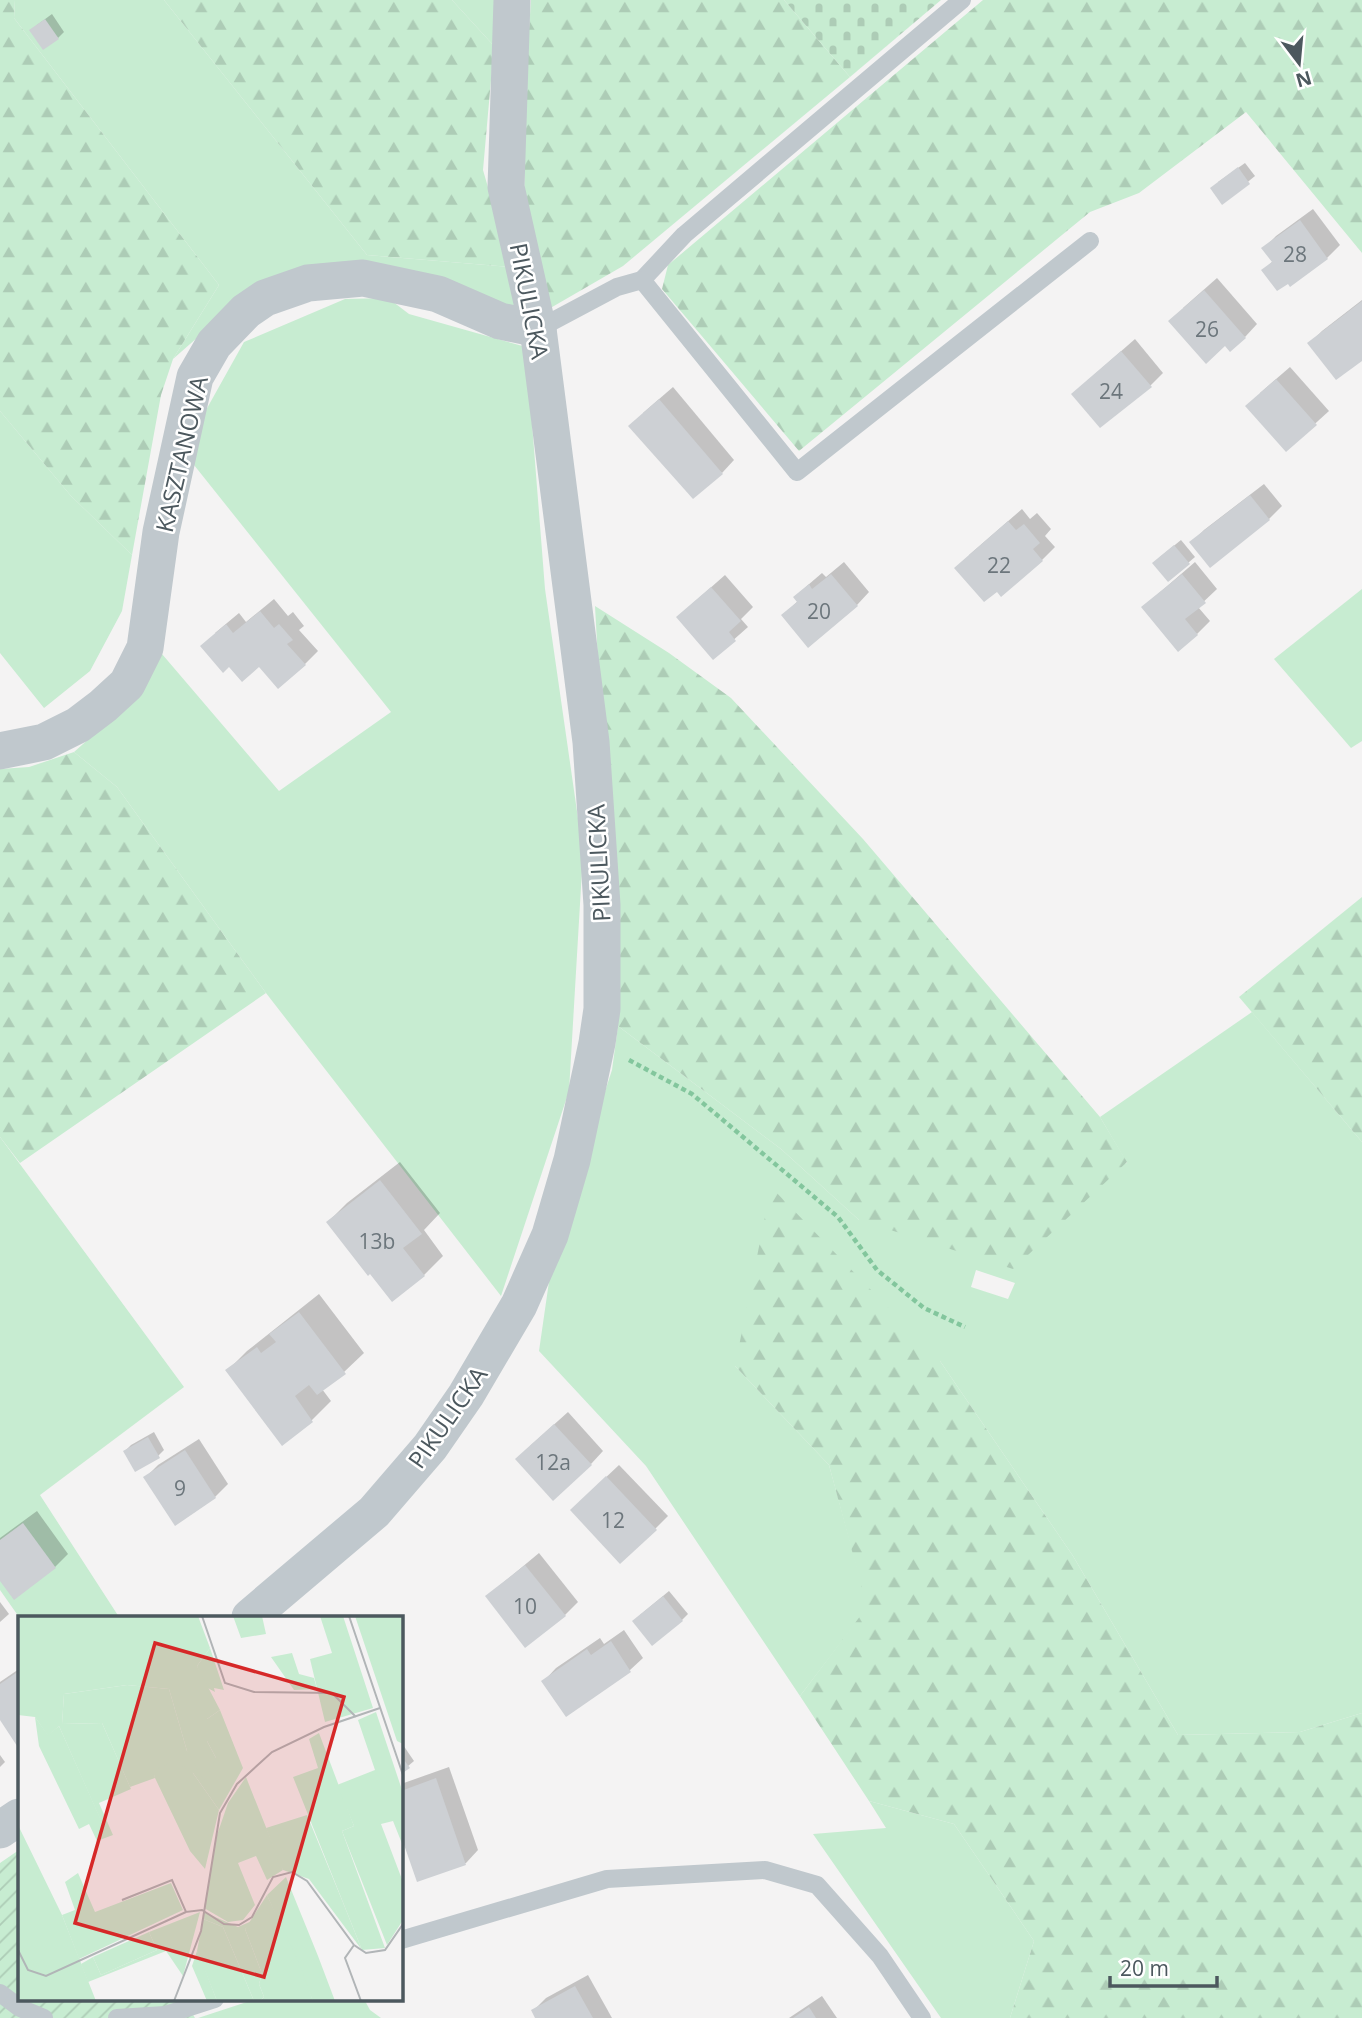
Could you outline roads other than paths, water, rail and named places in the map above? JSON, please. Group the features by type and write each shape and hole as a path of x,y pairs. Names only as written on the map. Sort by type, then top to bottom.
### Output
{"street":[{"name":"PIKULICKA","path":"251,1616 374,1512 430,1447 466,1395 519,1305 550,1236 572,1160 597,1043 602,1009 602,905 591,742 538,328 506,187 512,0"},
{"name":"KASZTANOWA","path":"0,751 44,742 78,725 127,684 145,648 161,532 195,377 214,344 246,311 265,298 308,283 363,278 439,293 500,321 538,328"},
{"path":"0,1830 18,1818"}],"lane":[{"path":"538,328 617,287 642,280 684,235 962,0"},
{"path":"642,280 797,472 1090,241"},
{"path":"402,1940 607,1879 765,1870 817,1885 880,1956 922,2018"},
{"path":"0,1993 20,2008 44,2018"},
{"path":"117,2018 165,2015 212,2000"}]}
